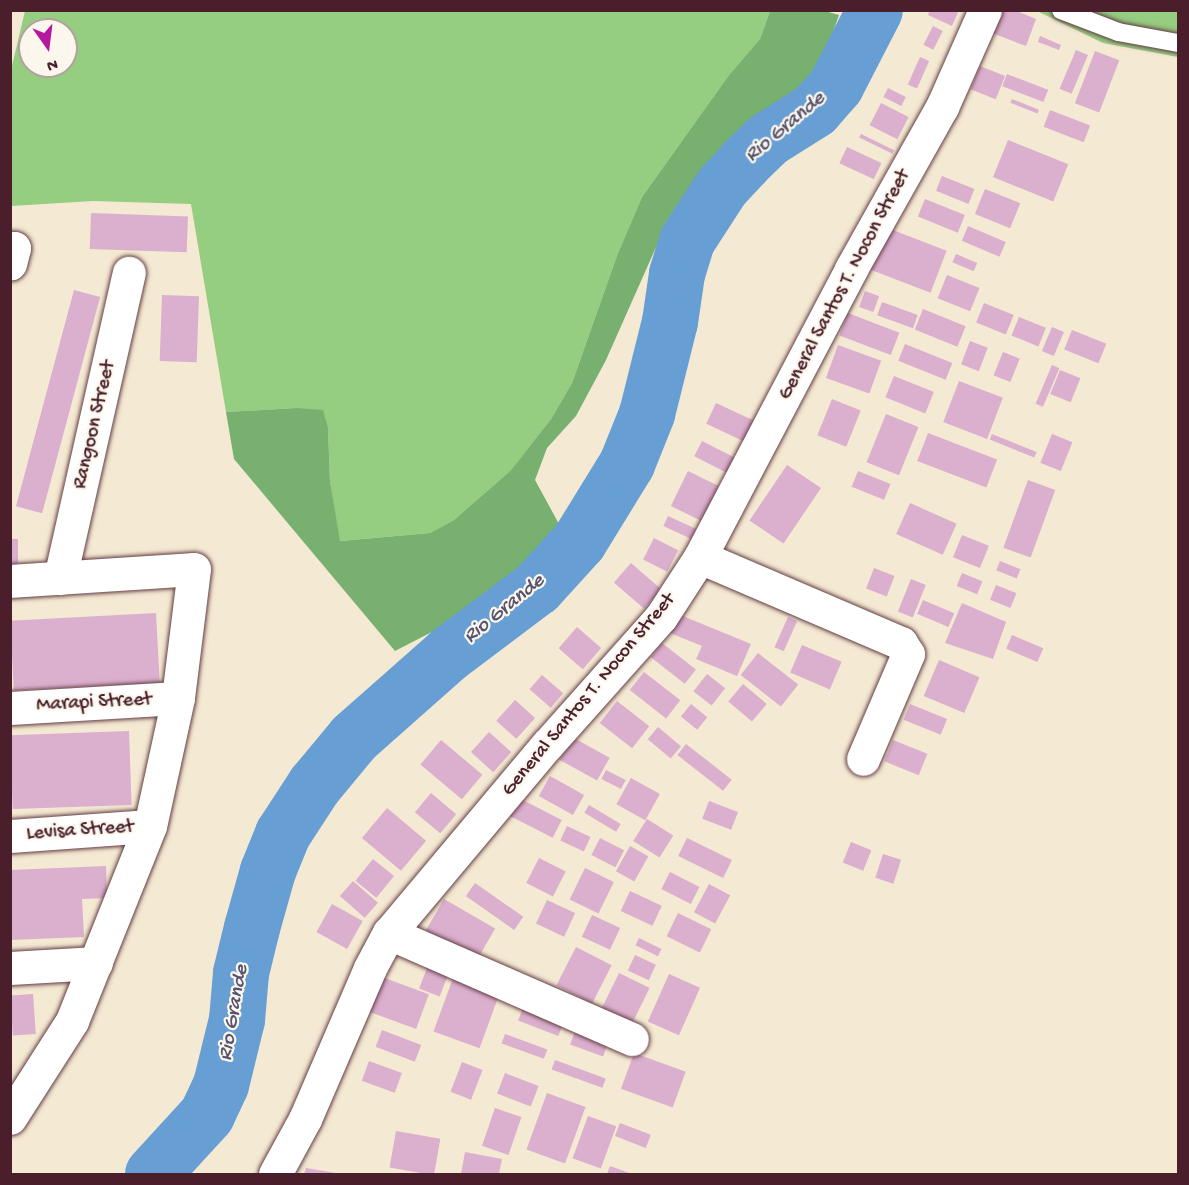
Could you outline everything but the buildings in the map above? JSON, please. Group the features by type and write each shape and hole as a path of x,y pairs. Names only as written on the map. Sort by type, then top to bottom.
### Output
{"street":[{"name":"General Santos T. Nocon Street","path":"275,1174 305,1119 370,968 389,933 547,745 661,617 700,557 851,269 942,106 986,10"},
{"name":"Rangoon Street","path":"60,578 129,273"},
{"path":"700,557 901,644 908,654 863,759"},
{"path":"10,581 195,569 178,698 150,826 72,1021 40,1074 14,1104"},
{"name":"Marapi Street","path":"10,708 178,698"},
{"name":"Levisa Street","path":"10,836 150,826"},
{"path":"389,933 632,1039"},
{"path":"10,968 96,963"}],"lane":[{"path":"1061,10 1118,32 1179,43"}],"green space":[{"path":"25,11 770,11 760,39 729,75 642,197 618,253 572,383 551,419 511,470 454,520 430,533 339,541 330,481 328,428 296,408 226,412 191,204 93,201 11,206 11,70 18,40 18,78 78,78 78,18 23,18"},
{"path":"770,11 825,11 839,15 814,85 794,105 752,133 720,166 691,211 657,245 606,360 576,416 547,448 535,480 565,535 556,551 486,604 395,651 234,459 226,412 296,408 323,410 328,428 330,481 340,541 430,533 454,520 511,470 551,419 572,383 618,253 642,197 729,75 760,39"},
{"path":"1037,11 1178,11 1178,57 1103,43"}],"waterway":[{"name":"Rio Grande","path":"153,1174 207,1115 221,1085 237,1020 241,973 252,928 268,871 283,834 315,785 354,738 449,654 537,588 579,542 627,464 647,414 670,322 677,274 687,241 722,187 744,163 769,139 815,110 836,86 875,10"}]}
